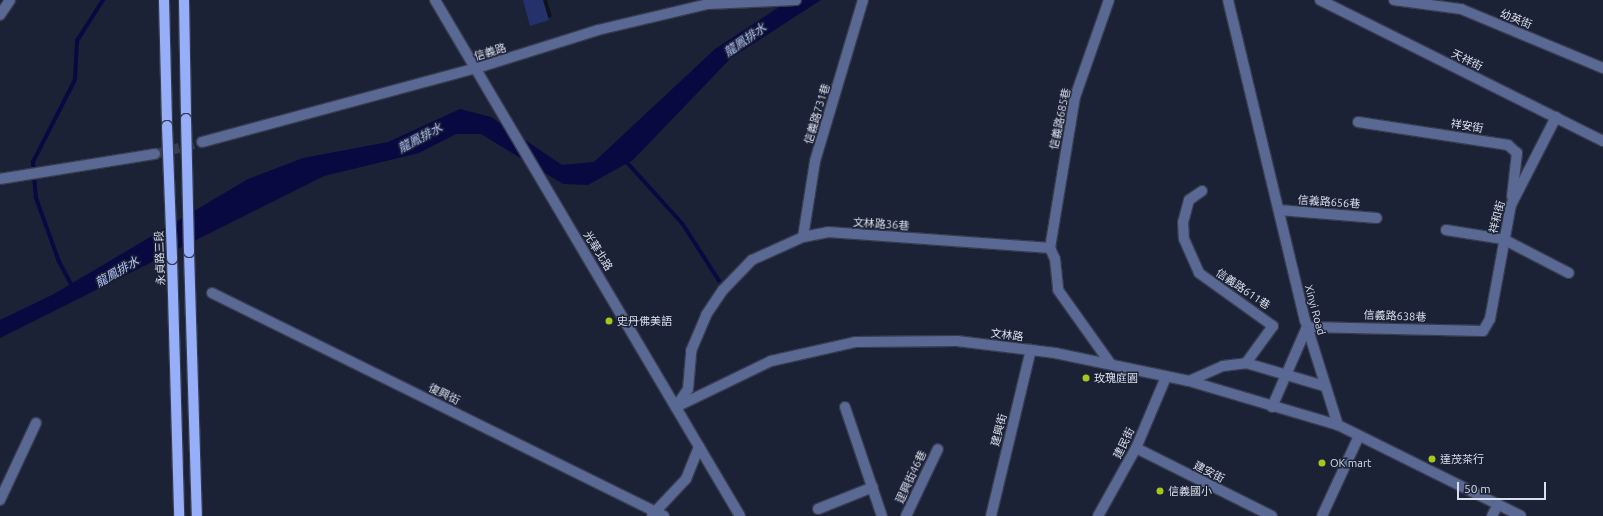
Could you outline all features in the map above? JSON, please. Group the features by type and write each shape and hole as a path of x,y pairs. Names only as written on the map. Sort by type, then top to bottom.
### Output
{"main road":[{"name":"永貞路三段","path":"164,0 179,516"},
{"path":"184,0 189,252 197,516"}],"street":[{"path":"0,15 10,0"},
{"name":"光華北路","path":"435,0 477,68 532,170 676,407 740,516"},
{"name":"信義路","path":"202,142 477,68 598,30 708,4 796,0"},
{"name":"信義路731巷","path":"802,237 815,162 863,0"},
{"name":"信義路685巷","path":"1050,248 1075,97 1109,0"},
{"name":"Xinyi Road","path":"1228,0 1307,327 1324,386 1338,426"},
{"name":"天祥街","path":"1320,0 1603,140"},
{"name":"幼英街","path":"1394,0 1461,10 1603,68"},
{"name":"祥和街","path":"1483,331 1490,319 1503,239 1511,205 1556,117"},
{"name":"祥安街","path":"1358,122 1508,145 1517,153 1511,205"},
{"path":"0,179 155,154"},
{"name":"信義路611巷","path":"1202,191 1189,200 1183,222 1184,239 1199,273 1273,326 1246,363"},
{"name":"信義路656巷","path":"1279,210 1377,218"},
{"path":"1446,230 1503,239 1568,274"},
{"name":"文林路36巷","path":"676,407 688,389 690,351 706,315 723,290 752,260 802,237 828,232 1050,248"},
{"path":"1050,248 1055,259 1058,290 1110,363"},
{"name":"復興街","path":"212,293 657,514"},
{"path":"1272,407 1307,327"},
{"name":"信義路638巷","path":"1307,327 1483,331"},
{"name":"文林路","path":"676,407 771,361 855,342 957,341 1031,350 1110,363 1189,382 1338,426"},
{"name":"建興街","path":"991,516 1031,350"},
{"path":"1189,382 1223,366 1246,363 1324,386"},
{"name":"建民街","path":"1098,516 1136,448 1166,377"},
{"path":"845,407 882,516"},
{"path":"0,500 36,423"},
{"path":"1338,426 1521,516"},
{"path":"1322,516 1359,436"},
{"path":"657,514 686,479 699,446"},
{"name":"建安街","path":"1136,448 1272,516"},
{"name":"建興街46巷","path":"906,516 938,449"},
{"path":"818,509 873,487"},
{"path":"1492,516 1498,504"}],"water":[{"name":"龍鳳排水","path":"790,0 821,0 731,58 633,160 588,185 563,184 481,134 456,134 419,153 324,176 0,338 0,320 54,294 248,179 303,158 388,142 460,109 491,117 562,165 594,162 715,49"}],"building":[{"path":"523,0 543,0 549,20 530,26"}],"waterway":[{"path":"73,288 59,262 36,198 33,162 75,80 77,41 103,0"},
{"path":"625,160 683,224 719,280"}],"tunnel":[{"path":"155,154 202,142"}],"place":[{"name":"史丹佛美語","path":"609,321"},
{"name":"玫瑰庭園","path":"1086,378"},
{"name":"達茂茶行","path":"1432,459"},
{"name":"OK mart","path":"1322,463"},
{"name":"信義國小","path":"1160,491"}]}
